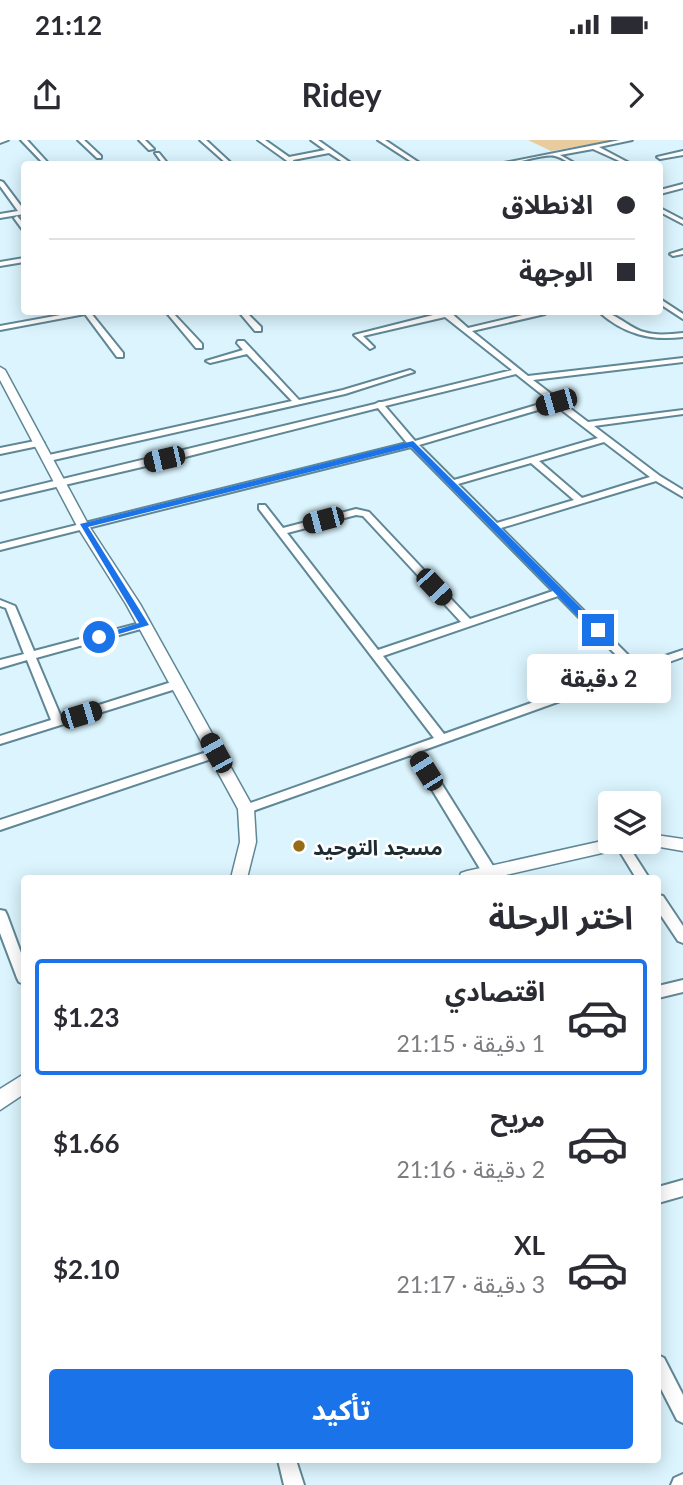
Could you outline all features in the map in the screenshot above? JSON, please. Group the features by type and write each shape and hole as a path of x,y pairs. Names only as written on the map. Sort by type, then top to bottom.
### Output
{"street":[{"path":"0,141 5,140"},
{"path":"24,140 44,161"},
{"path":"81,140 99,157"},
{"path":"142,140 163,161"},
{"path":"203,140 227,161"},
{"path":"261,140 291,161"},
{"path":"314,140 345,161"},
{"path":"381,140 413,161"},
{"path":"518,161 629,140"},
{"path":"594,147 623,161"},
{"path":"288,159 330,151"},
{"path":"660,158 683,153"},
{"path":"555,154 568,161"},
{"path":"0,216 21,214 1,183"},
{"path":"663,191 683,186"},
{"path":"663,212 683,222"},
{"path":"663,219 672,216"},
{"path":"673,254 683,252"},
{"path":"0,264 21,260"},
{"path":"663,304 683,317"},
{"path":"0,328 67,315"},
{"path":"86,315 120,355"},
{"path":"172,315 199,346"},
{"path":"245,315 258,328"},
{"path":"370,347 358,335 438,315"},
{"path":"448,315 604,439 657,478 681,490"},
{"path":"467,330 530,315"},
{"path":"608,315 642,336 654,338 683,335"},
{"path":"241,343 298,402"},
{"path":"210,360 248,351"},
{"path":"527,378 683,360"},
{"path":"0,370 83,526 178,684 246,809 248,842 240,875"},
{"path":"0,496 185,454 519,371"},
{"path":"48,458 298,402 410,372"},
{"path":"0,547 413,444 556,402"},
{"path":"379,404 413,444 636,669"},
{"path":"586,425 683,412"},
{"path":"453,483 604,439"},
{"path":"0,451 40,443"},
{"path":"533,460 581,500"},
{"path":"497,526 657,478"},
{"path":"262,507 442,740"},
{"path":"281,532 356,512 366,514 468,623"},
{"path":"376,655 559,592"},
{"path":"0,603 10,606 57,722"},
{"path":"0,664 144,625"},
{"path":"246,809 683,653"},
{"path":"0,740 178,684"},
{"path":"414,750 490,873"},
{"path":"0,825 216,753"},
{"path":"661,836 683,836"},
{"path":"661,841 683,845"},
{"path":"481,875 598,848"},
{"path":"629,854 641,875"},
{"path":"661,904 683,937"},
{"path":"0,915 21,970"},
{"path":"661,991 683,986"},
{"path":"0,1101 21,1085"},
{"path":"661,1194 683,1188"},
{"path":"661,1370 683,1414"},
{"path":"288,1463 294,1485"}],"shaded area":[{"path":"528,140 617,140 551,151"}],"place":[{"name":"مسجد التوحيد","path":"299,846"}],"route":[{"path":"99,637 144,625 83,526 413,444 598,630"}]}
